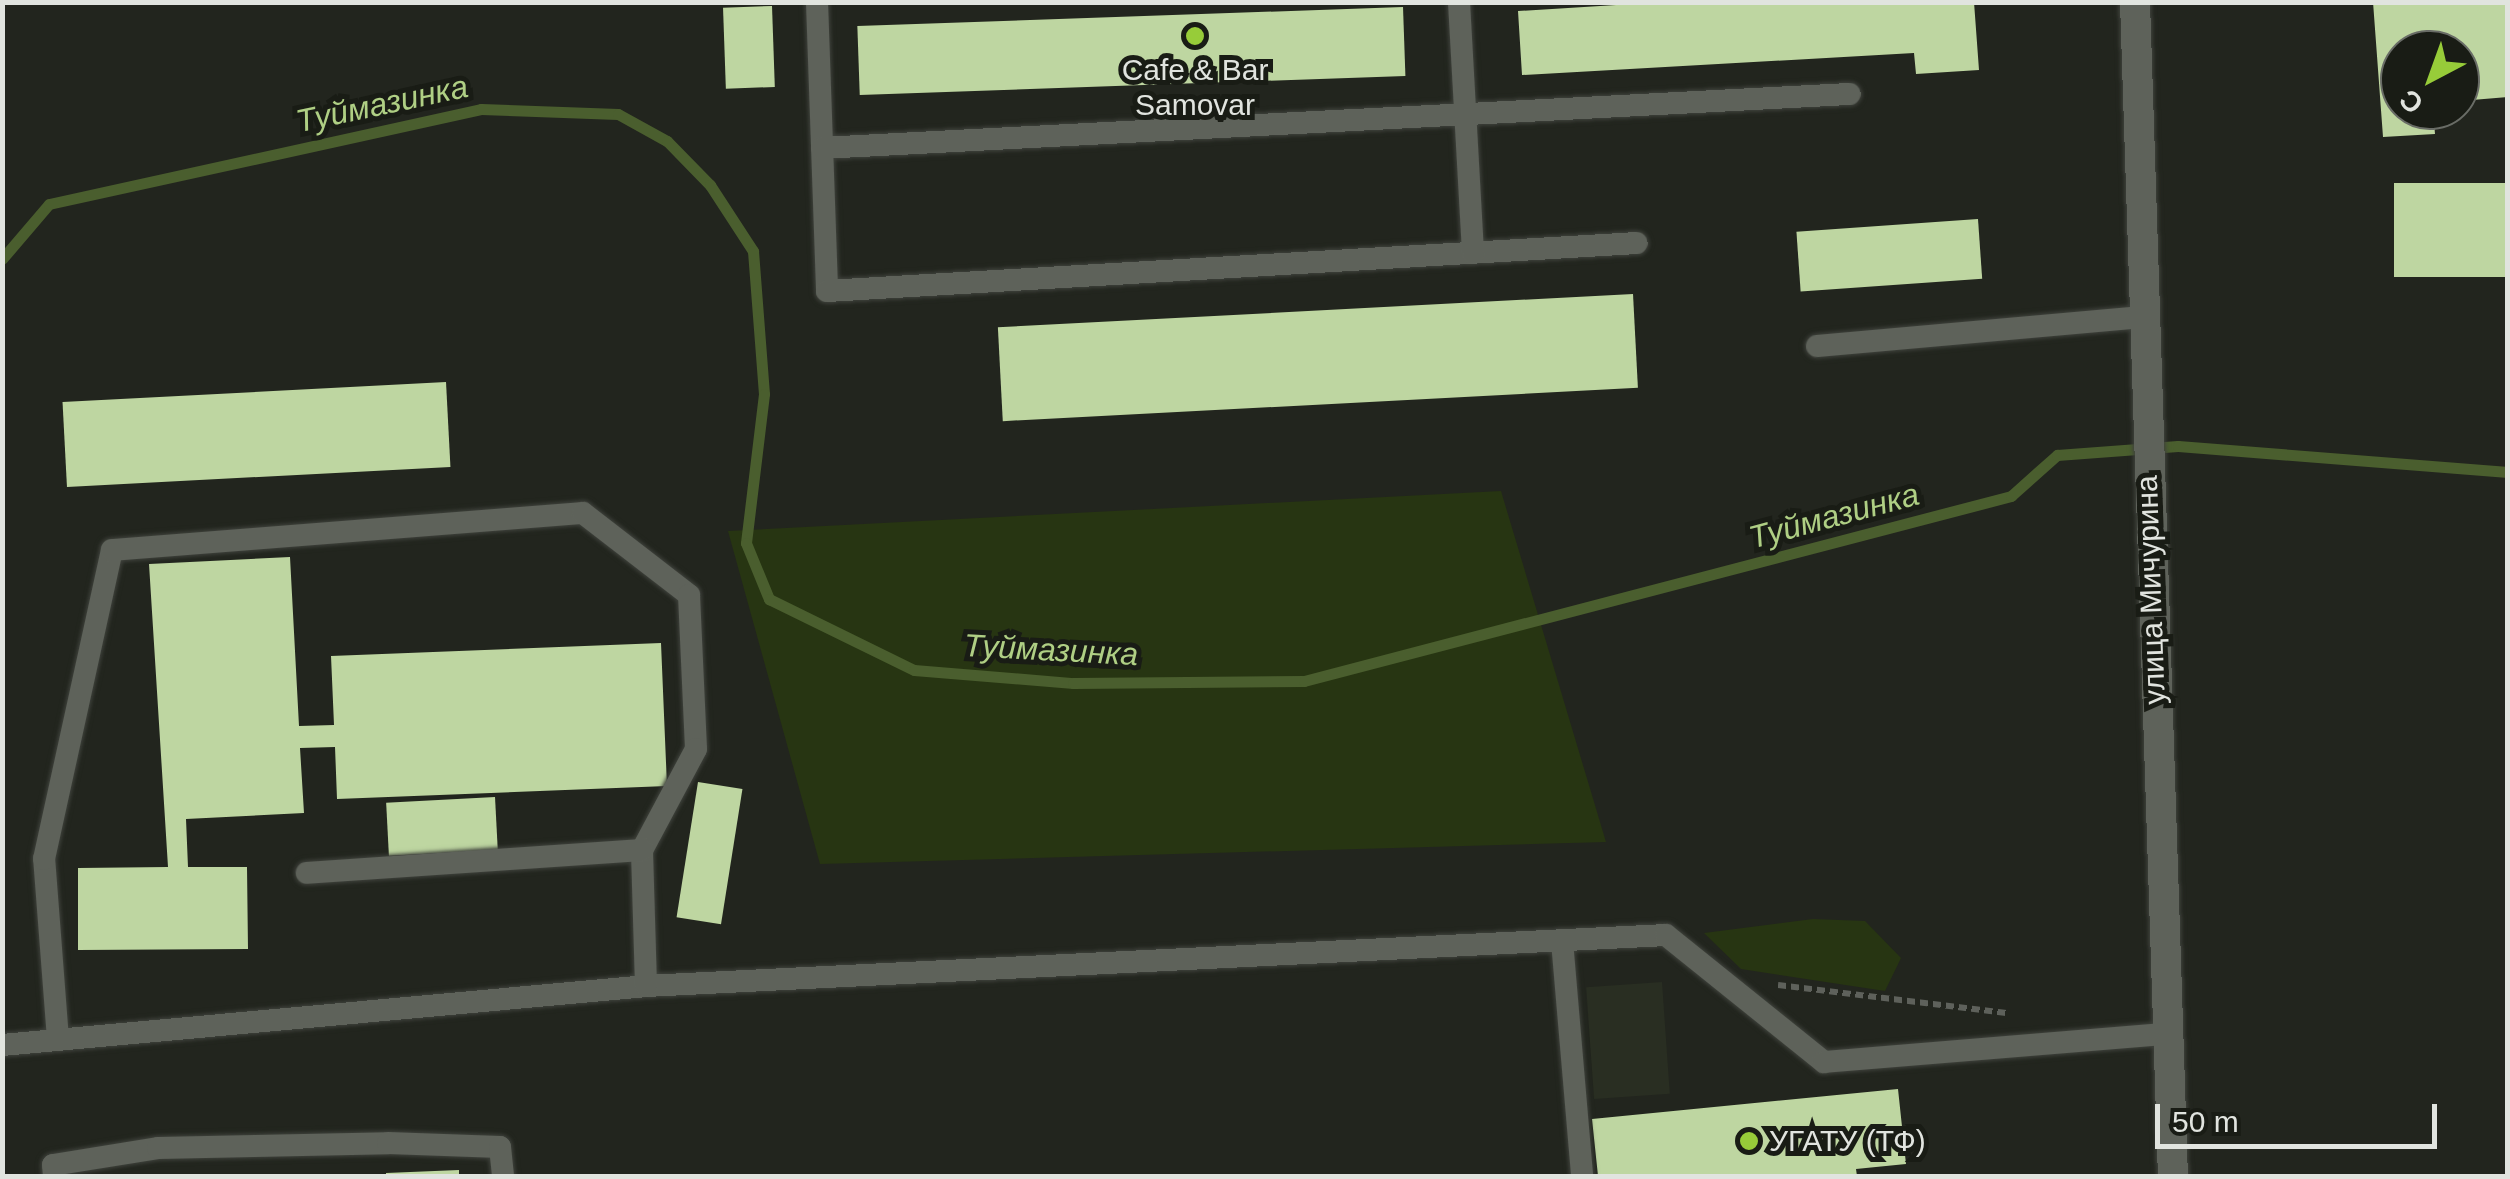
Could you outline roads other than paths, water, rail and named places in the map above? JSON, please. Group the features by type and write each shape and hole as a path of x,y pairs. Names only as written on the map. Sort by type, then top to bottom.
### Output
{"street":[{"name":"улица Мичурина","path":"2135,2 2173,1176"}],"lane":[{"path":"817,2 827,292 1637,243"},
{"path":"1459,2 1473,253"},
{"path":"822,148 1850,94"},
{"path":"1817,346 2143,317"},
{"path":"58,1039 44,859 112,550 583,514 689,595 696,749 642,850 646,986"},
{"path":"307,873 642,850"},
{"path":"2,1046 646,986 1666,935 1824,1062 2168,1034"},
{"path":"1562,941 1582,1176"},
{"path":"54,1176 53,1165 158,1148 388,1143 500,1147 504,1176"}],"waterway":[{"name":"Туймазинка","path":"2,259 49,204 481,109 618,114 667,141 710,185 753,251 764,394 746,543 769,599 914,670 1073,683 1304,681 2011,496 2057,455 2178,446 2508,472"}],"place":[{"name":"Cafe & Bar Samovar","path":"1195,36"},
{"name":"УГАТУ (ТФ)","path":"1749,1141"}]}
